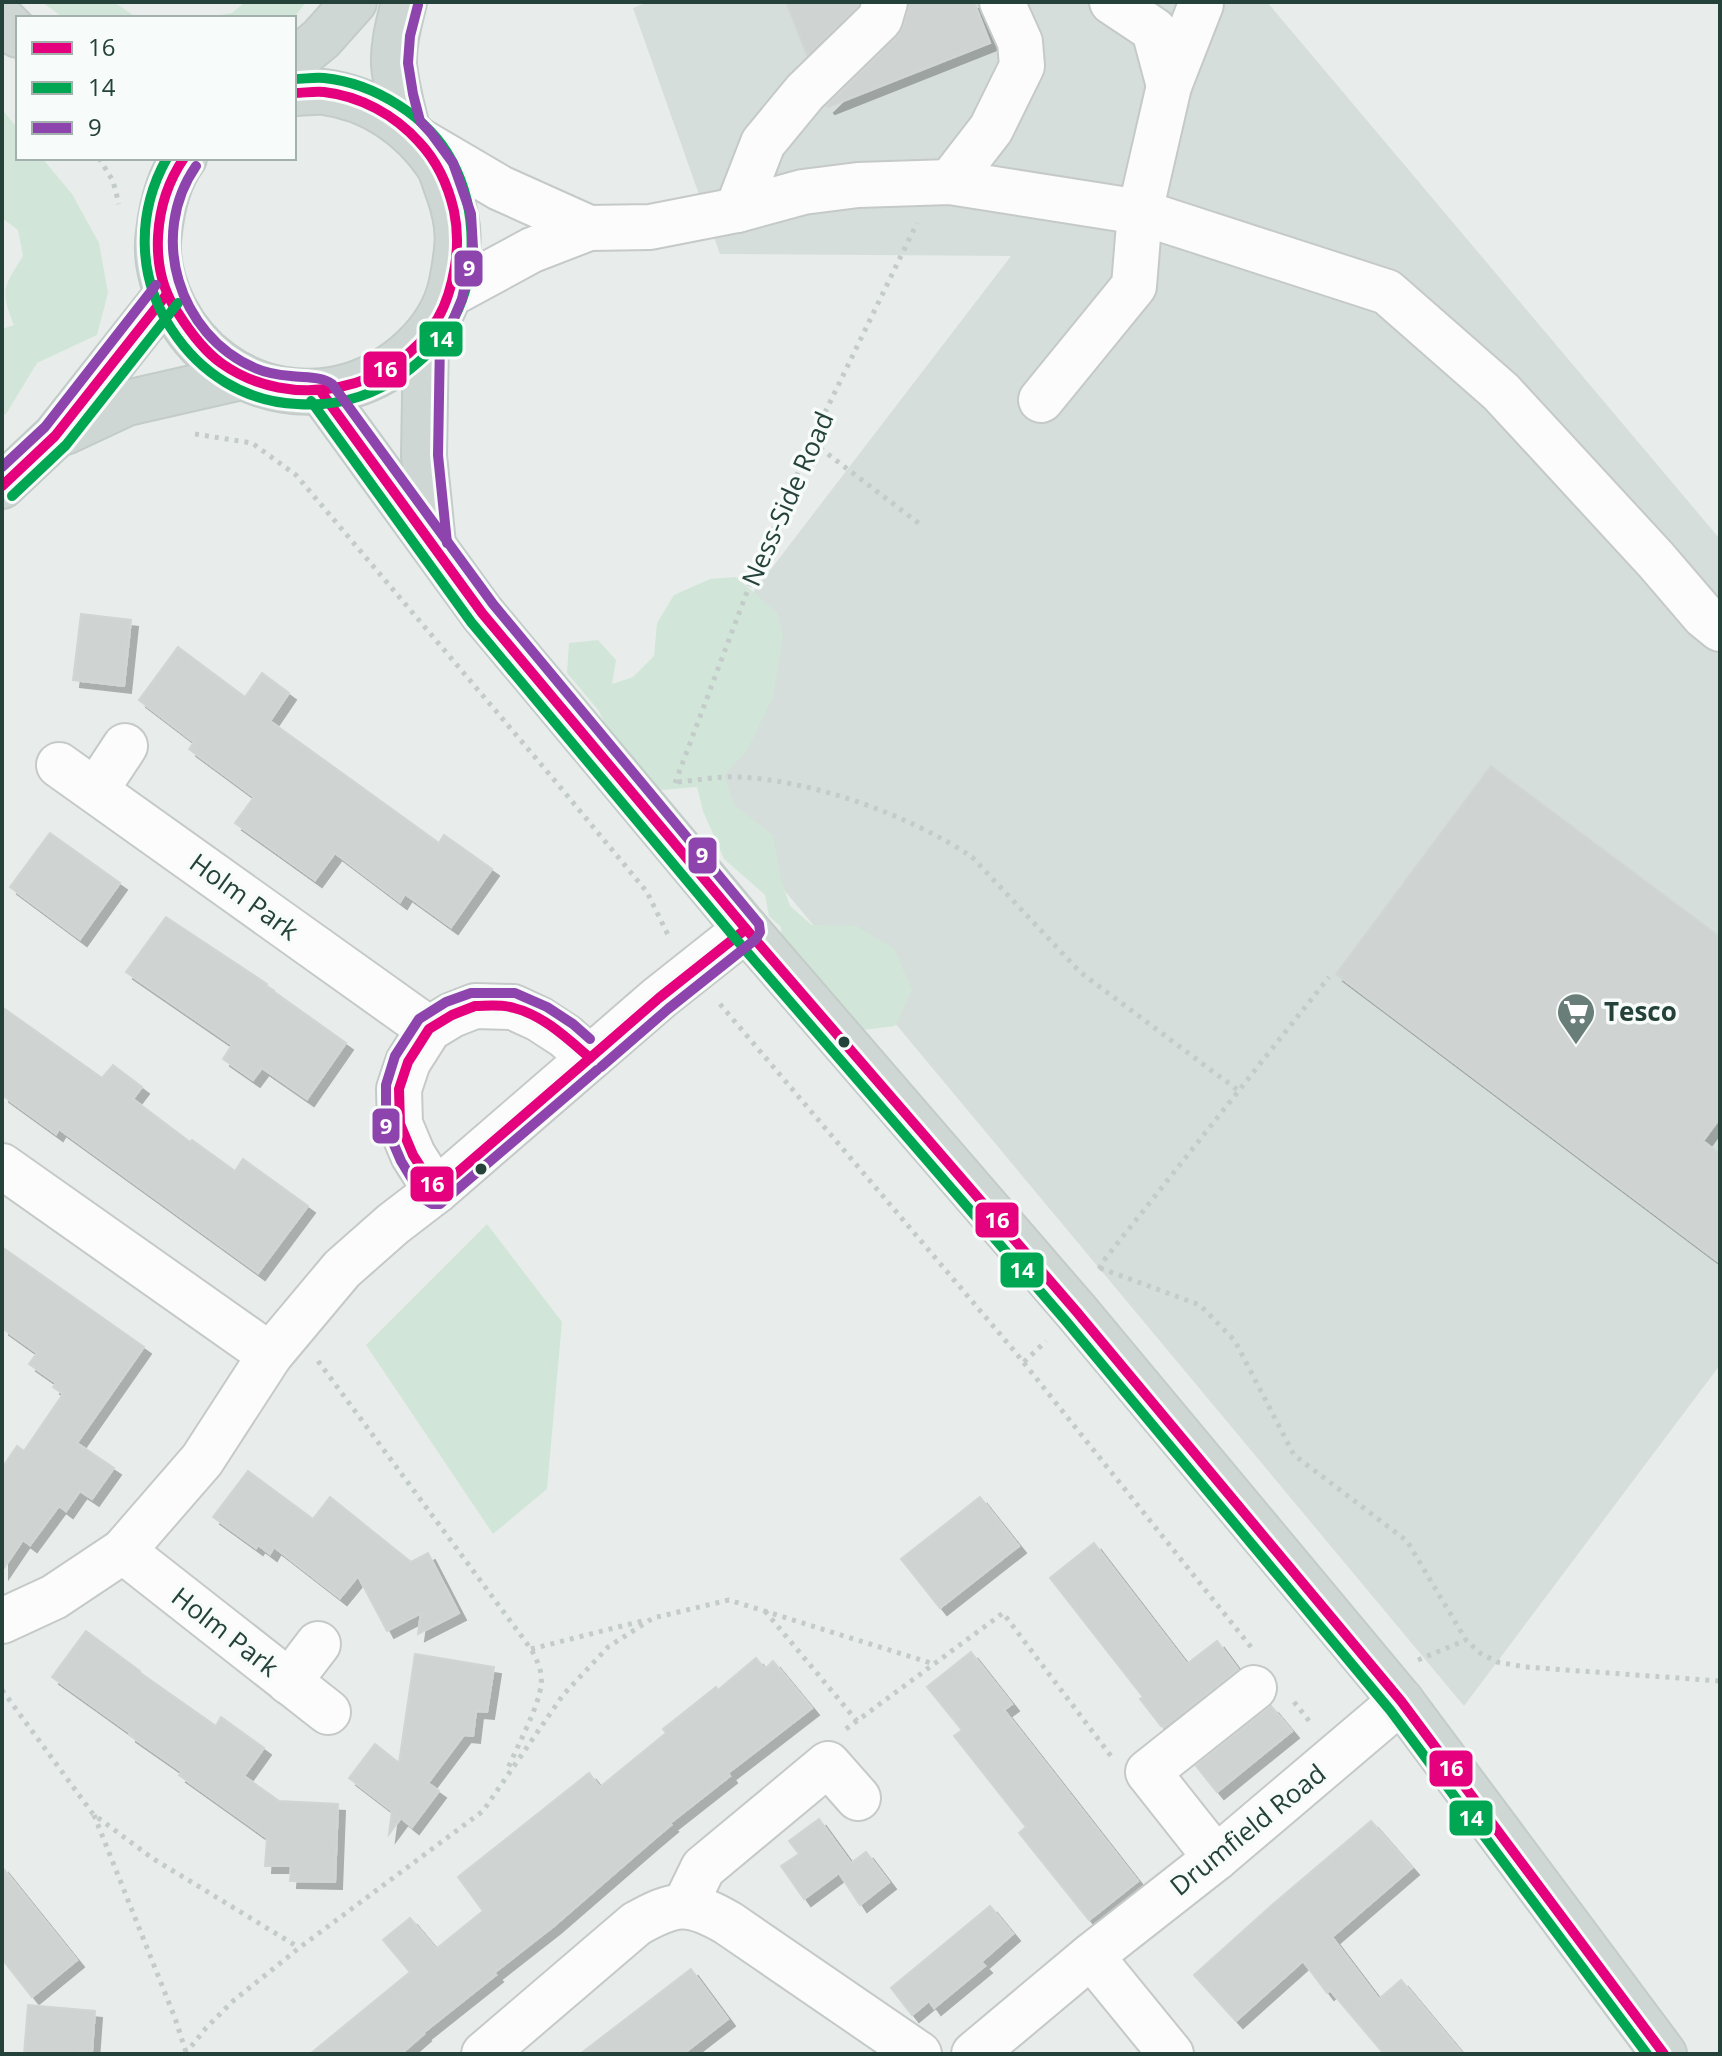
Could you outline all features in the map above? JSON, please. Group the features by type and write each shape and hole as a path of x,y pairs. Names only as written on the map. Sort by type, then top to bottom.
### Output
{"main road":[{"path":"296,59 321,39 354,2"},
{"path":"178,160 163,203 157,244 159,267 167,294 184,327 207,354 241,377 279,390 322,393 367,381 397,364 426,336 439,318 449,295 459,249 457,217 440,168 414,134 399,97 394,64 396,34 404,2"},
{"path":"296,93 324,92 367,103 414,134"},
{"path":"2,486 55,436 167,294"},
{"path":"426,336 424,456 433,544"},
{"path":"55,436 127,403 241,377"},
{"path":"322,393 482,613 658,792 746,929 1076,1311 1401,1701 1664,2054"}],"street":[{"path":"737,210 763,143 805,92 880,19 885,2"},
{"path":"938,183 991,129 1022,66 1020,42 1002,2"},
{"path":"1112,2 1154,30 1169,86"},
{"path":"1041,400 1134,286 1140,212 1169,86 1201,4"},
{"path":"414,134 500,188 589,228"},
{"path":"449,295 532,250 589,228 650,227 737,210 803,192 858,185 938,183 1140,212 1387,292 1501,392 1704,616 1720,629"},
{"path":"96,790 125,746"},
{"name":"Holm Park","path":"59,765 429,1029"},
{"path":"2,1621 54,1597 123,1551 202,1460 270,1355 342,1269 659,998 746,929"},
{"path":"436,1191 413,1155 400,1124 399,1089 408,1062 429,1029 475,1006 513,1007 565,1036 590,1058"},
{"path":"2,1166 270,1355"},
{"name":"Holm Park","path":"123,1551 328,1712"},
{"path":"289,1682 318,1644"},
{"path":"1216,1858 1148,1772 1254,1688"},
{"name":"Drumfield Road","path":"974,2054 1091,1956 1216,1858 1401,1701"},
{"path":"685,1905 703,1868 828,1764 858,1798"},
{"path":"484,2054 636,1924 662,1909 685,1905 708,1911 728,1923 919,2054"},
{"path":"1091,1956 1171,2054"}],"path":[{"path":"100,160 113,181 119,204 118,219"},
{"name":"Ness-Side Road","path":"658,792 812,442 938,183"},
{"path":"812,442 921,525"},
{"path":"658,792 738,777 817,788 907,821 951,843 972,857 1080,972 1239,1091"},
{"path":"1024,1362 1076,1311 1100,1268 1329,977"},
{"path":"1100,1268 1200,1305 1235,1341 1294,1455 1407,1541 1463,1637 1480,1653 1497,1662 1525,1667 1720,1681"},
{"path":"270,1355 315,1358 531,1649 538,1663 541,1687 538,1701 503,1779"},
{"path":"531,1649 729,1600 934,1664"},
{"path":"764,1611 857,1721"},
{"path":"828,1764 840,1734 1003,1613 1110,1755 1148,1772"},
{"path":"185,2053 233,2001 483,1811 563,1695 608,1647 653,1618"},
{"path":"2,1690 93,1814 175,2018 185,2053"},
{"path":"93,1814 152,1858 299,1948"}],"shaded area":[{"path":"648,2 1267,2 1720,539 1720,1365 1464,1706 649,728 1011,256 720,254 633,8"}],"green space":[{"path":"42,2 114,2 134,16 61,16"},
{"path":"245,2 306,2 296,16 215,16 232,13"},
{"path":"2,109 16,126 16,160 44,160 72,194 99,243 108,293 97,335 37,363 6,414 2,415 2,329 14,325 5,296 11,275 23,256 18,230 2,218"},
{"path":"736,577 777,613 783,637 773,697 747,750 724,776 734,805 773,836 781,880 790,906 812,925 856,926 894,949 912,990 895,1026 840,1033 781,938 781,927 769,916 765,895 724,859 703,811 697,787 662,790 638,776 612,742 599,711 567,673 569,643 598,640 616,660 612,684 633,677 654,656 657,623 674,595 710,579"},
{"path":"487,1224 562,1322 547,1489 493,1534 366,1345"}],"building":[{"path":"786,2 859,2 807,55"},
{"path":"909,2 974,2 990,43 828,107 898,36 904,26"},
{"path":"81,614 131,620 124,686 73,680"},
{"path":"178,647 245,697 262,673 289,693 270,721 439,843 444,835 492,869 451,927 405,894 400,902 335,853 315,880 235,823 254,797 189,749 194,742 139,700"},
{"name":"Tesco","path":"1491,766 1720,937 1720,1118 1703,1141 1720,1154 1720,1263 1336,974"},
{"path":"50,833 120,883 80,939 10,887"},
{"path":"166,917 267,984 346,1043 307,1099 262,1068 253,1080 223,1059 232,1045 126,972"},
{"path":"2,1007 102,1078 113,1065 142,1087 133,1099 190,1142 192,1140 235,1171 243,1159 308,1206 258,1273 59,1129 56,1134 2,1095"},
{"path":"2,1247 144,1347 77,1443 114,1468 92,1499 80,1491 66,1511 59,1506 30,1545 23,1540 2,1571 2,1468 17,1446 24,1451 63,1394 53,1387 56,1383 29,1364 37,1353 2,1328"},
{"path":"248,1471 313,1519 330,1497 411,1562 428,1553 459,1613 418,1634 421,1613 387,1631 358,1576 340,1598 274,1547 270,1554 258,1545 256,1548 213,1517"},
{"path":"980,1497 1019,1546 940,1608 901,1559"},
{"path":"1094,1543 1187,1664 1217,1641 1238,1669 1164,1727 1050,1578"},
{"path":"86,1631 216,1726 221,1717 264,1748 244,1776 279,1801 338,1804 335,1882 290,1881 291,1866 265,1866 267,1838 52,1677"},
{"path":"971,1652 1012,1704 1004,1710 1138,1881 1089,1920 1019,1833 1026,1827 954,1736 962,1730 927,1687"},
{"path":"415,1654 494,1667 487,1712 476,1711 473,1736 464,1735 428,1783 439,1791 412,1827 401,1818 389,1834 392,1811 349,1778 375,1744 399,1763"},
{"path":"756,1658 765,1669 773,1661 812,1708 728,1773 730,1776 669,1824 554,1926 494,1973 496,1975 401,2054 310,2054 410,1972 383,1940 410,1918 436,1949 483,1911 458,1877 589,1773 600,1787 666,1733 663,1729"},
{"path":"1271,1706 1292,1731 1217,1792 1196,1766"},
{"path":"819,1819 851,1863 866,1852 889,1882 860,1905 839,1873 804,1899 781,1866 799,1854 789,1841"},
{"path":"1371,1821 1412,1868 1332,1937 1379,1999 1401,1980 1463,2054 1384,2054 1330,1990 1327,1993 1303,1961 1236,2021 1194,1975"},
{"path":"2,1867 77,1960 32,1997 2,1959"},
{"path":"990,1906 1013,1934 981,1962 985,1966 934,2008 929,2001 912,2015 891,1988"},
{"path":"691,1969 728,2019 683,2054 580,2054"},
{"path":"28,2005 95,2011 92,2052 24,2054"}],"transit line":[{"name":"9","path":"418,5 410,36 408,63 413,94 420,121 453,163 471,214 473,248 462,299 440,341 438,455 447,543"},
{"name":"14","path":"166,160 157,179 146,223 147,267 160,310 196,359 210,372 242,391 278,402 340,402 367,394 393,381 418,362 446,332 466,286 472,243 461,180 442,145 415,117 398,105 343,81 296,79"},
{"name":"16","path":"183,160 166,194 158,235 158,256 168,295 187,327 208,352 249,378 278,387 309,390 340,387 369,378 396,363 419,343 438,318 451,286 457,232 445,183 426,150 410,132 388,115 364,102 337,94 296,93"},
{"name":"9","path":"196,166 182,193 174,222 173,252 190,308 207,332 228,353 255,368 277,374 318,378 332,384 493,604 759,924 760,932 756,939 601,1067"},
{"name":"9","path":"2,467 45,427 156,285"},
{"name":"16","path":"2,486 55,436 167,294"},
{"name":"14","path":"12,496 66,445 178,303"},
{"name":"16","path":"322,393 482,613 746,929 1076,1311 1401,1701 1664,2054"},
{"name":"14","path":"311,401 471,622 735,938 1065,1320 1390,1710 1647,2054"},
{"name":"16","path":"590,1058 746,929"},
{"name":"9","path":"590,1039 547,1007 515,993 471,993 446,1002 419,1019 395,1056 386,1085 386,1126 401,1161 424,1199 440,1204 597,1070"},
{"name":"16","path":"475,1006 505,1006 525,1011 555,1028 590,1058 436,1191 413,1155 400,1124 399,1089 408,1062 429,1029 475,1006"}],"place":[{"name":"Tesco","path":"1576,1046"}]}
